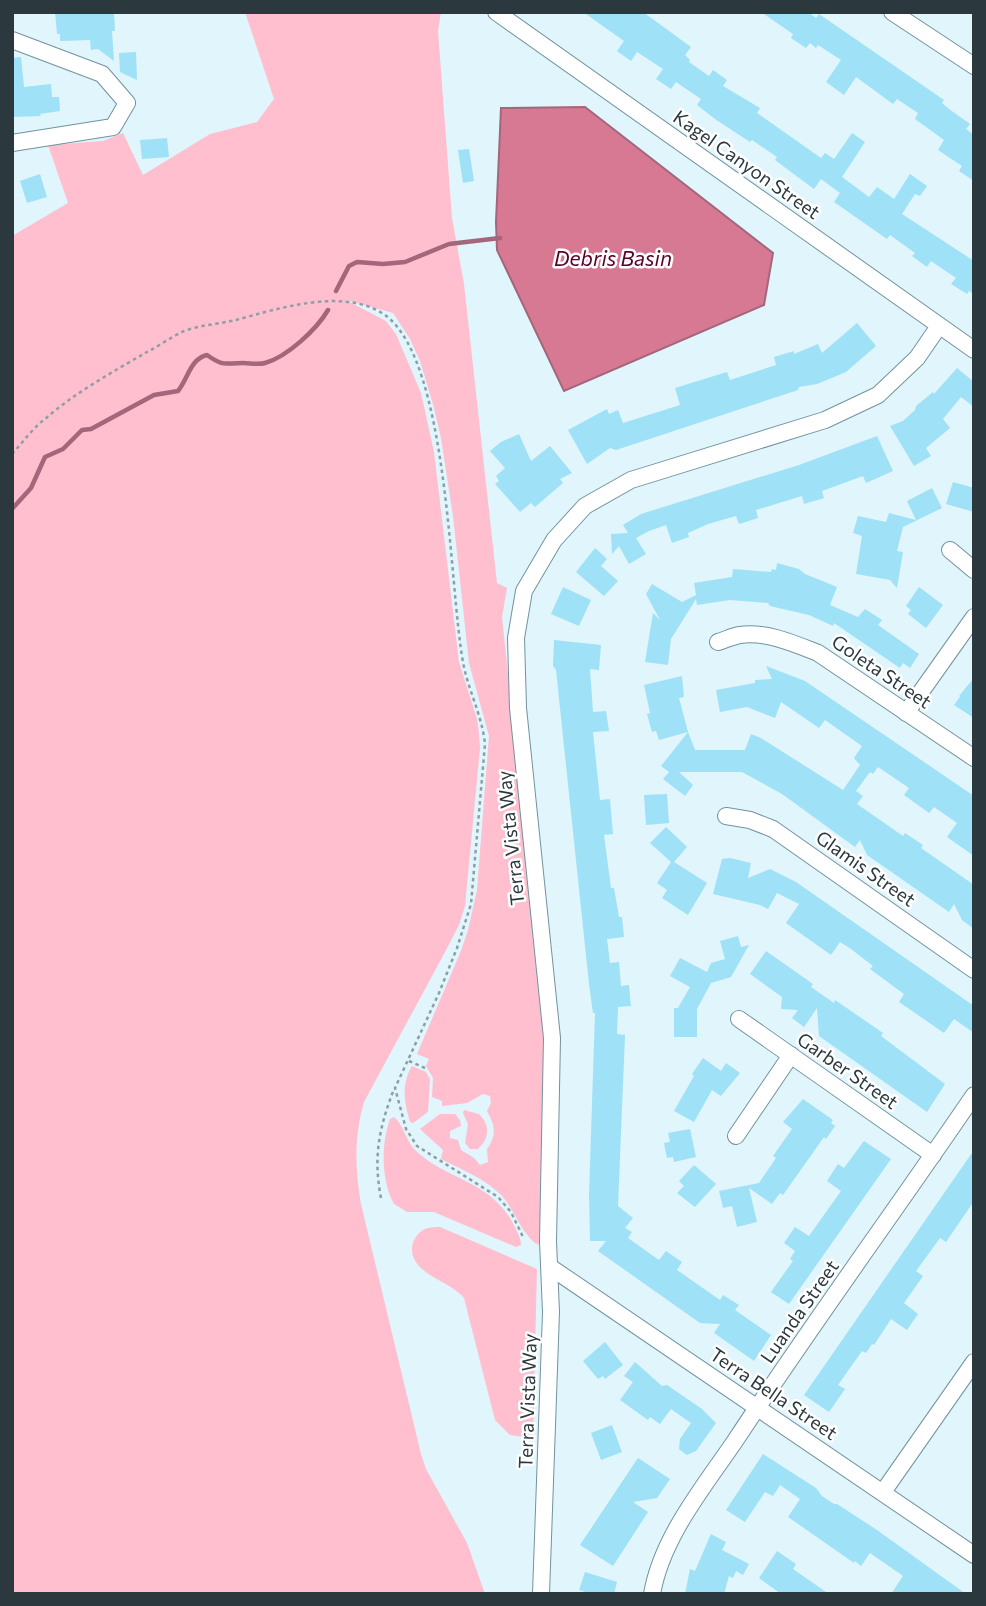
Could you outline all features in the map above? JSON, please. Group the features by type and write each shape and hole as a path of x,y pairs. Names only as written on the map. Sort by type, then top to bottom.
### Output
{"street":[{"name":"Kagel Canyon Street","path":"496,12 974,350"},
{"path":"892,12 974,66"},
{"path":"12,40 102,75 127,103 113,127 12,142"},
{"name":"Terra Vista Way","path":"541,1594 551,1312 548,1241 552,1038 518,708 516,638 524,591 554,540 585,506 631,481 825,420 878,395 917,358 939,326"},
{"path":"950,550 974,570"},
{"path":"906,713 974,617"},
{"name":"Goleta Street","path":"718,642 740,635 758,635 790,642 818,653 974,758"},
{"name":"Glamis Street","path":"726,816 750,820 773,829 974,970"},
{"name":"Garber Street","path":"739,1019 933,1155"},
{"path":"736,1136 791,1055"},
{"name":"Luanda Street","path":"652,1594 655,1573 673,1535 756,1408 974,1095"},
{"name":"Terra Bella Street","path":"550,1267 974,1555"},
{"path":"883,1492 974,1362"}],"path":[{"path":"12,454 44,419 117,369 185,331 260,313 328,300 342,300 372,308 384,314 401,334 417,366 434,426 448,515 463,663 481,718 485,744 471,904 439,993 382,1121 377,1174 382,1198"},
{"path":"408,1061 425,1068"},
{"path":"395,1088 406,1129 417,1146 498,1197 510,1212 523,1237"}],"shaded area":[{"path":"245,12 441,12 438,31 452,218 464,284 497,583 507,588 502,617 543,1006 546,1055 539,1245 528,1236 499,1193 479,1178 441,1159 443,1150 420,1129 440,1114 455,1114 461,1126 450,1131 450,1138 458,1140 461,1150 480,1165 488,1162 487,1149 494,1130 487,1111 491,1103 490,1096 483,1094 467,1103 442,1106 442,1101 432,1097 433,1078 426,1066 429,1059 417,1054 468,930 477,890 489,736 469,663 453,516 441,438 420,361 393,313 346,300 386,321 396,334 421,393 434,452 459,662 477,719 480,748 465,906 459,925 364,1102 358,1128 357,1166 361,1204 421,1454 426,1469 467,1543 485,1594 12,1594 12,236 68,203 48,145 103,141 123,133 143,175 210,134 257,122 274,99"},
{"path":"412,1066 426,1072 430,1079 428,1112 413,1123 410,1122 406,1107 405,1093 406,1080"},
{"path":"464,1110 479,1114 487,1128 486,1137 478,1149 470,1149 465,1143 468,1124"},
{"path":"394,1117 414,1149 426,1160 493,1198 514,1225 521,1245 516,1247 434,1212 407,1212 394,1204 387,1185 384,1151 387,1129 390,1119"},
{"path":"440,1227 537,1269 531,1438 510,1435 495,1420 464,1298 425,1271 414,1258 412,1246 417,1236 425,1229"}],"water":[{"name":"Debris Basin","path":"585,107 773,253 764,305 564,391 497,250 501,108"}],"building":[{"path":"55,12 114,12 114,61 98,49 91,50 90,40 60,41"},
{"path":"583,12 643,12 691,47 685,55 689,62 709,76 713,70 727,80 723,86 760,108 757,113 821,158 825,153 834,159 852,133 865,142 842,177 869,197 877,187 894,199 910,174 927,186 920,196 915,194 902,214 974,261 974,294 969,291 967,294 951,284 956,278 931,261 927,267 912,256 915,253 890,235 887,239 834,202 840,193 821,179 814,189 775,160 777,157 752,140 750,142 697,105 701,99 676,82 671,89 656,79 663,69 637,52 631,61 617,51 624,41"},
{"path":"761,12 808,12 816,18 819,14 944,100 942,103 970,124 966,129 974,135 974,181 959,171 962,166 938,150 944,140 915,119 918,113 897,99 893,104 856,77 844,95 826,82 841,60 818,45 816,48 810,43 806,48 791,38 793,34"},
{"path":"136,52 137,80 120,72 119,53"},
{"path":"21,57 24,87 51,84 52,97 59,97 60,111 40,114 41,116 12,117 12,58"},
{"path":"167,138 169,157 142,159 140,140"},
{"path":"469,149 474,181 463,183 458,150"},
{"path":"40,174 47,197 27,203 20,181"},
{"path":"857,323 876,346 846,372 817,384 799,387 798,390 616,450 610,448 587,464 568,430 607,409 609,414 618,410 623,423 680,405 675,388 727,372 730,380 776,365 774,357 794,351 794,354 818,344 822,353"},
{"path":"957,368 974,382 974,407 961,397 943,419 950,428 926,448 931,456 914,466 890,426 903,421 916,406 933,392 934,394"},
{"path":"519,434 531,461 550,446 572,473 560,479 563,483 535,507 531,503 520,512 495,484 499,481 496,476 505,468 490,451 501,442"},
{"path":"877,436 893,471 866,483 863,476 822,491 824,498 804,504 802,496 756,510 758,518 739,524 736,516 708,524 688,533 689,537 672,543 666,525 636,538 646,554 629,564 619,546 612,554 611,534 628,533 623,525 641,514 799,465"},
{"path":"953,482 974,488 974,512 946,504"},
{"path":"932,488 942,508 903,527 897,551 903,552 897,588 890,580 856,574 862,536 853,533 858,516 886,522 889,513 916,520 907,501"},
{"path":"595,548 607,559 601,566 618,581 604,596 576,572"},
{"path":"777,563 799,569 837,587 830,605 858,617 865,609 882,620 878,625 919,654 910,668 903,663 900,668 834,623 833,626 809,615 770,606 768,603 730,600 697,605 696,599 671,639 668,665 645,662 653,613 660,620 646,594 652,584 682,602 696,595 694,583 732,577 733,569 771,572 772,569 776,570"},
{"path":"563,587 591,600 579,626 551,614"},
{"path":"919,587 943,605 926,628 908,614 911,610 906,606"},
{"path":"554,640 601,645 599,670 590,669 593,712 606,711 609,731 593,732 600,800 610,799 613,834 604,835 611,888 614,888 619,917 622,917 624,937 607,939 610,963 619,962 621,986 629,985 631,1006 618,1007 617,1034 625,1035 618,1206 633,1218 625,1228 632,1232 628,1238 659,1260 666,1251 682,1262 677,1270 720,1300 723,1295 739,1305 735,1310 771,1335 754,1361 714,1333 720,1324 700,1323 598,1251 606,1241 590,1241 595,1013 589,984 556,670 553,666"},
{"path":"766,666 805,681 974,796 974,856 947,837 957,823 934,807 929,813 904,795 909,788 878,767 873,774 870,772 856,791 863,796 857,804 903,836 905,833 923,845 921,848 974,885 974,929 962,920 954,904 949,912 867,855 860,840 855,847 782,794 742,772 679,772 693,785 685,796 663,779 669,772 661,766 688,732 695,750 745,750 751,734 843,790 860,765 854,758 862,746 825,720 819,728 781,702 775,718 747,707 720,712 716,690 755,683 755,680 772,679"},
{"path":"682,676 684,697 679,698 688,732 659,740 656,731 652,732 647,714 650,713 644,685"},
{"path":"974,678 974,718 954,705"},
{"path":"667,794 669,823 646,825 644,795"},
{"path":"666,827 687,847 674,862 707,883 688,915 662,898 667,890 657,883 671,862 650,843"},
{"path":"722,859 751,863 748,878 770,869 796,882 974,1006 974,1033 954,1019 944,1033 899,1002 904,994 870,969 873,966 851,949 840,942 831,955 786,923 799,904 777,893 768,909 713,894"},
{"path":"738,936 741,947 749,945 731,977 711,983 697,1009 697,1037 674,1037 674,1008 678,1008 690,987 670,976 680,958 707,972 711,963 725,959 720,941"},
{"path":"766,951 813,984 811,987 883,1033 881,1036 945,1084 927,1112 819,1036 817,1008 804,1027 792,1018 798,1010 781,1009 782,997 750,974"},
{"path":"703,1058 721,1071 726,1063 740,1073 721,1096 712,1090 694,1122 674,1111"},
{"path":"803,1099 833,1120 831,1123 835,1126 826,1139 824,1137 783,1195 780,1193 772,1204 749,1188 757,1222 737,1227 732,1206 723,1208 719,1191 759,1183 776,1158 773,1156 792,1129 783,1122"},
{"path":"690,1129 696,1157 674,1162 673,1157 667,1158 664,1143 670,1142 668,1133"},
{"path":"864,1141 891,1159 789,1304 771,1292 793,1261 790,1259 795,1251 784,1243 795,1227 809,1236 841,1191 827,1181 838,1164 844,1168"},
{"path":"974,1150 974,1201 946,1242 940,1238 916,1271 923,1276 904,1303 918,1314 907,1330 891,1319 874,1345 872,1344 866,1353 862,1351 838,1385 845,1389 829,1412 804,1395"},
{"path":"694,1165 716,1184 695,1207 677,1193 684,1186 679,1181"},
{"path":"605,1342 623,1365 605,1379 603,1376 598,1379 583,1361"},
{"path":"635,1362 662,1386 667,1385 702,1409 716,1423 696,1451 687,1455 679,1449 680,1439 691,1423 671,1409 660,1424 650,1417 648,1420 620,1400 633,1382 624,1376"},
{"path":"612,1425 622,1452 601,1460 591,1433"},
{"path":"763,1454 816,1488 834,1504 877,1530 966,1594 891,1594 903,1576 870,1553 861,1566 855,1561 854,1563 788,1517 800,1499 780,1485 773,1496 765,1492 745,1522 726,1510"},
{"path":"638,1458 670,1479 657,1498 633,1502 648,1512 613,1566 580,1545"},
{"path":"711,1534 726,1542 722,1550 749,1564 743,1575 736,1571 733,1578 729,1576 724,1594 685,1594 690,1569 695,1571"},
{"path":"777,1551 796,1564 793,1569 829,1594 781,1594 759,1578"},
{"path":"585,1572 617,1582 614,1594 592,1594 579,1590"}],"waterway":[{"path":"336,291 349,266 357,262 405,262 449,244 500,238"},
{"path":"12,509 31,488 45,457 63,449 82,430 91,429 154,395 178,391 193,365 201,357 207,355 224,363 260,364 274,360 301,341 328,310"}]}
